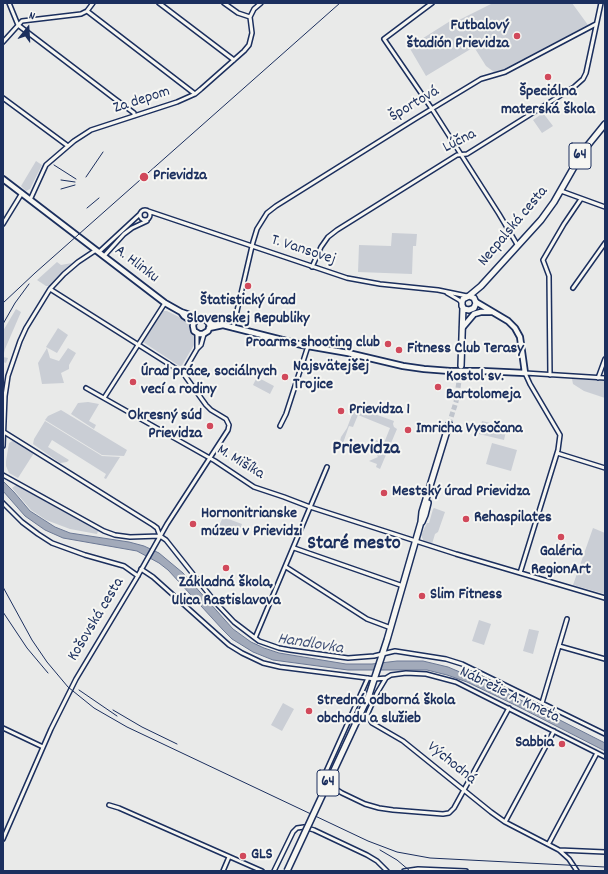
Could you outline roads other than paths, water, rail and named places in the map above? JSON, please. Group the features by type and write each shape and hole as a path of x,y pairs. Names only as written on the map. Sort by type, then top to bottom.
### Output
{"main road":[{"name":"Necpalská cesta","path":"468,296 481,286 548,211 561,192 578,160 605,124"},
{"name":"Necpalská cesta","path":"476,301 481,286"},
{"path":"468,296 476,301"},
{"name":"64","path":"461,366 463,325 462,305 463,299 468,296"},
{"name":"64","path":"463,325 476,301"},
{"path":"462,305 471,309"},
{"name":"64","path":"287,871 375,679 416,541 422,512 449,424"}],"street":[{"path":"9,3 18,25 115,99 134,114 134,116"},
{"path":"159,3 234,60"},
{"path":"224,3 238,13 250,17 254,9 261,3"},
{"path":"432,3 384,39 462,154 518,246"},
{"path":"596,24 601,3"},
{"path":"3,42 22,22 81,14 87,11 91,4"},
{"path":"87,11 194,94"},
{"name":"Za depom","path":"30,200 46,165 68,146 91,130 177,102 194,94 244,50 251,39 250,17"},
{"name":"Športová","path":"233,328 257,229 267,213 481,79 505,72 596,24"},
{"name":"Lúčna","path":"312,267 321,247 328,237 337,230 458,155 467,154 574,87 583,79 586,72 596,24"},
{"path":"3,98 68,146"},
{"name":"A. Hlinku","path":"3,179 164,303 181,312 204,319 208,322 220,323 233,328 308,346 348,353 402,366 450,371 525,373"},
{"path":"561,192 605,207"},
{"path":"3,224 22,193"},
{"path":"550,375 550,276 544,260 564,224 581,199"},
{"path":"3,446 5,396 12,363 26,328 50,290 64,274 78,262 98,251 144,210 150,213 150,217"},
{"name":"T. Vansovej","path":"148,211 312,267 362,281 468,296"},
{"path":"140,214 142,219 147,220"},
{"path":"104,256 124,234 157,214"},
{"path":"572,288 605,243"},
{"path":"50,290 183,373 197,349 201,345 204,334 208,331 208,322"},
{"name":"T. Vansovej","path":"446,292 459,300 462,305"},
{"path":"476,301 486,309 508,321 517,332 521,344 525,373 560,435 557,453 520,573"},
{"path":"104,398 164,303"},
{"path":"471,309 486,309"},
{"name":"A. Hlinku","path":"181,312 194,323"},
{"path":"463,325 474,314 481,312 492,312"},
{"path":"197,349 197,334 193,328 194,323 199,318"},
{"name":"A. Hlinku","path":"209,328 223,325"},
{"path":"197,334 204,334"},
{"path":"280,426 286,414 308,346"},
{"path":"598,378 605,358"},
{"name":"Košovská cesta","path":"3,839 43,747 76,679 138,576 160,536 228,430 228,423 226,419 211,410 206,405 183,373"},
{"path":"525,373 605,378"},
{"name":"M. Mišíka","path":"86,388 210,458 254,487 310,507 416,541 605,598"},
{"path":"4,432 146,520 157,528 160,536"},
{"path":"557,453 605,468"},
{"path":"255,638 327,467"},
{"path":"3,475 104,531 115,535 130,537 160,536 166,540 216,603 234,622 255,638 279,648 348,658 365,657 395,651 446,659 462,664 605,734"},
{"path":"3,503 10,511 38,534 66,549 124,566 138,576"},
{"path":"294,548 403,586"},
{"path":"286,567 367,619 391,628"},
{"name":"Nábrežie A. Kmeťa","path":"141,569 153,577 225,641 248,656 263,663 275,666 375,679 406,673 431,675 456,682 605,757"},
{"path":"542,704 567,619"},
{"path":"559,646 605,659"},
{"path":"368,678 324,776 334,788 342,793 379,808 443,814 449,813 454,808 509,708"},
{"name":"Východná","path":"386,678 376,693 367,715 372,724 403,741 505,822 559,850 569,859 577,871"},
{"path":"370,692 376,693"},
{"path":"3,728 43,747"},
{"path":"505,822 554,731"},
{"path":"549,844 597,753"},
{"path":"109,806 119,808 262,871"},
{"path":"274,871 293,832 297,828 304,827 314,830 367,855 377,861 386,870"},
{"name":"Východná","path":"559,850 605,852"},
{"path":"223,871 230,857"},
{"path":"404,871 418,869 466,871"}],"water":[{"path":"3,481 30,511 55,527 70,533 129,542 144,546 159,553 183,573 233,629 251,642 264,648 279,653 346,664 423,661 448,667 493,686 605,743 605,751 517,706 467,682 447,675 427,670 348,670 273,660 253,652 232,639 168,570 159,563 137,551 63,538 45,530 25,516 3,491"}],"tunnel":[{"path":"449,424 456,402 461,367"}],"railway":[{"path":"3,303 340,3"},
{"path":"86,177 103,152"},
{"path":"54,165 76,179"},
{"path":"61,180 75,182"},
{"path":"61,189 75,185"},
{"path":"87,208 99,198"},
{"path":"3,324 15,303 29,284"},
{"path":"3,587 32,640 47,662 68,687 94,708 127,727 368,841 397,852 430,858 605,867"},
{"path":"3,612 27,648 48,673"},
{"path":"79,690 117,716"},
{"path":"113,710 142,727 177,744"},
{"path":"380,850 397,860 410,871"}],"place":[{"name":"Futbalový štadión Prievidza","path":"517,36"},
{"name":"Špeciálna materská škola","path":"548,77"},
{"name":"Prievidza","path":"144,177"},
{"name":"Štatistický úrad Slovenskej Republiky","path":"248,286"},
{"name":"Proarms shooting club","path":"388,344"},
{"name":"Fitness Club Terasy","path":"399,350"},
{"name":"Najsvätejšej Trojice","path":"285,377"},
{"name":"Úrad práce, sociálnych vecí a rodiny","path":"133,382"},
{"name":"Kostol sv. Bartolomeja","path":"438,387"},
{"name":"Prievidza 1","path":"341,411"},
{"name":"Okresný súd Prievidza","path":"210,426"},
{"name":"Imricha Vysočana","path":"408,430"},
{"name":"Mestský úrad Prievidza","path":"384,493"},
{"name":"Rehaspilates","path":"466,519"},
{"name":"Hornonitrianske múzeu v Prievidzi","path":"193,524"},
{"name":"Galéria RegionArt","path":"561,537"},
{"name":"Základná škola, Ulica Rastislavova","path":"226,568"},
{"name":"Slim Fitness","path":"422,596"},
{"name":"Stredná odborná škola obchodu a služieb","path":"309,711"},
{"name":"Sabbia","path":"562,744"},
{"name":"GLS","path":"243,856"}],"district":[{"name":"Prievidza","path":"366,450"},
{"name":"Staré mesto","path":"354,545"}],"water label":[{"name":"Handlovka","path":"310,645"}]}
